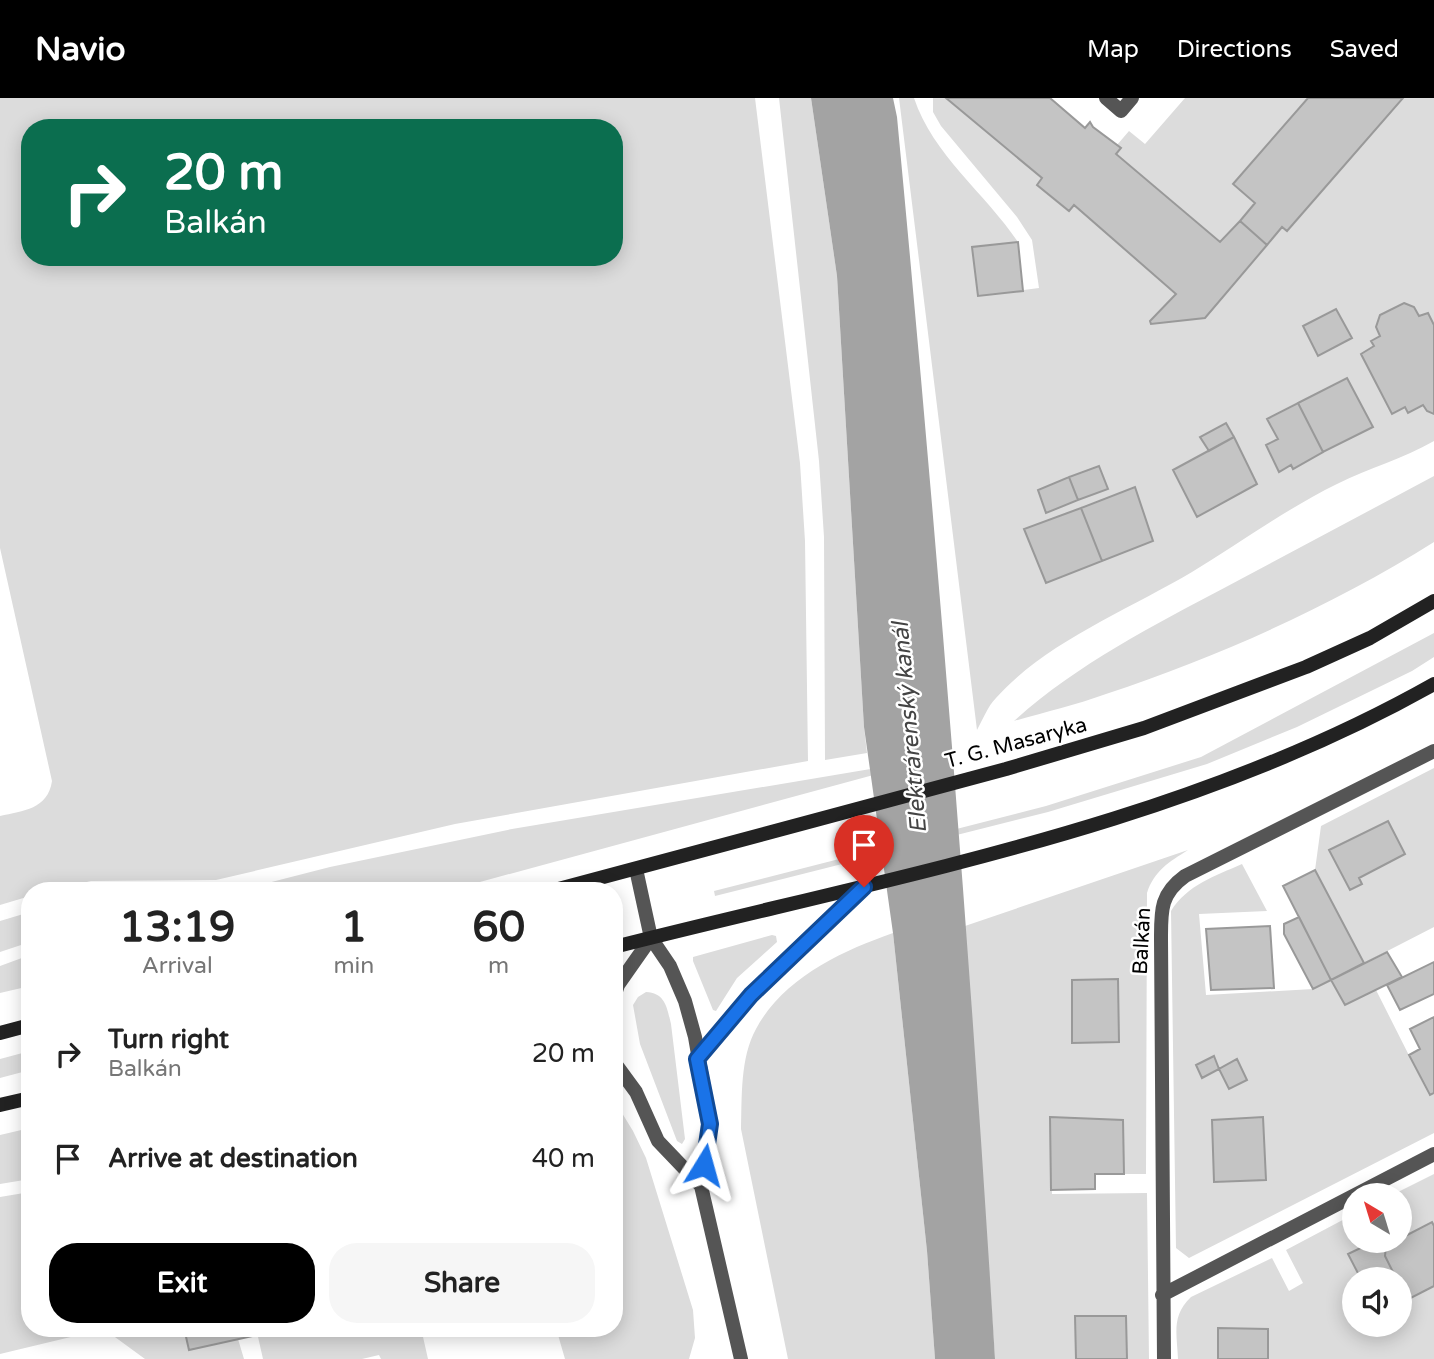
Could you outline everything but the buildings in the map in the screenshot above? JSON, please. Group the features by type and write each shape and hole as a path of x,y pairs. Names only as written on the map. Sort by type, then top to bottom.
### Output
{"street":[{"path":"1106,98 1121,111 1132,98"},
{"name":"T. G. Masaryka","path":"586,882 1144,728 1227,699 1306,667 1370,638 1434,601"},
{"path":"623,945 864,887 1157,807 1246,775 1331,738 1434,684"},
{"name":"Balkán","path":"1164,1359 1161,929 1162,906 1166,893 1172,885 1194,871 1434,751"},
{"path":"636,869 651,938 670,966 685,1001 695,1037 710,1124 701,1186 741,1359"},
{"path":"697,1059 751,995 864,887"},
{"path":"623,978 651,938"},
{"path":"0,1033 21,1028"},
{"path":"623,1072 636,1092 658,1141 701,1186"},
{"path":"0,1105 21,1100"},
{"path":"1162,1295 1434,1154"}],"shaded area":[{"path":"0,98 755,98 800,463 805,541 808,761 455,824 216,880 21,882 21,899 0,905 0,816 26,810 40,803 50,790 52,781 0,548"},
{"path":"779,98 811,98 837,276 867,753 825,760 824,537 819,461"},
{"path":"899,98 914,98 923,119 947,156 1018,242 972,248 978,296 1039,288 1032,240 1017,217 941,126 933,112 933,98 946,98 1042,178 1037,185 1068,211 1074,205 1205,317 1282,227 1288,231 1403,98 1434,98 1434,441 1318,494 1192,572 1063,644 1016,678 996,698 977,730"},
{"path":"1185,98 1308,98 1233,184 1255,203 1220,242 1116,154 1121,148 1117,145 1129,131 1145,144"},
{"path":"1434,476 1434,542 1395,565 1315,608 1233,646 1095,698 1014,721 1063,682 1116,648"},
{"path":"1434,633 1434,657 1412,671 1297,727 1207,764 1048,812 715,896 714,891 1046,806 1201,757"},
{"path":"936,758 480,882 271,882 512,829"},
{"path":"1434,768 1434,927 1364,963 1315,870 1321,826"},
{"path":"1188,850 1158,873 1147,893 1146,1174 1124,1174 1123,1120 1050,1118 1052,1194 1147,1193 1149,1359 995,1359 965,926"},
{"path":"1242,864 1267,911 1199,914 1206,995 1313,989 1331,980 1376,990 1429,1095 1434,1093 1434,1133 1189,1258 1176,1248 1171,911 1193,888"},
{"path":"21,915 21,945 0,952 0,921"},
{"path":"893,933 927,1251 935,1359 788,1359 741,1129 747,1052 756,1029 768,1011 798,981 834,958"},
{"path":"776,936 777,942 737,978 716,1011 713,1010 693,957"},
{"path":"21,958 21,988 0,993 0,966"},
{"path":"646,992 661,998 670,1018 685,1139 682,1144 677,1141 640,1044 633,1005 638,997"},
{"path":"21,1053 21,1072 0,1078 0,1059"},
{"path":"623,1115 646,1158 693,1310 695,1338 689,1359 565,1359 559,1337 623,1337"},
{"path":"21,1130 21,1180 0,1184 0,1135"},
{"path":"1434,1174 1434,1359 1178,1359 1178,1318 1191,1297 1272,1258 1289,1291 1303,1283 1286,1250 1342,1220 1342,1253 1412,1253 1412,1185"},
{"path":"21,1194 21,1337 71,1337 0,1354 0,1197"},
{"path":"115,1337 228,1337 238,1339 244,1359 145,1359"},
{"path":"258,1337 423,1337 428,1359 381,1359 379,1355 362,1359 263,1359"}],"water":[{"name":"Elektrárenský kanál","path":"811,98 893,98 897,117 951,737 995,1359 935,1359 927,1251 893,933 864,727 837,276"}],"route":[{"path":"704,1165 710,1124 697,1059 751,995 864,887"}]}
